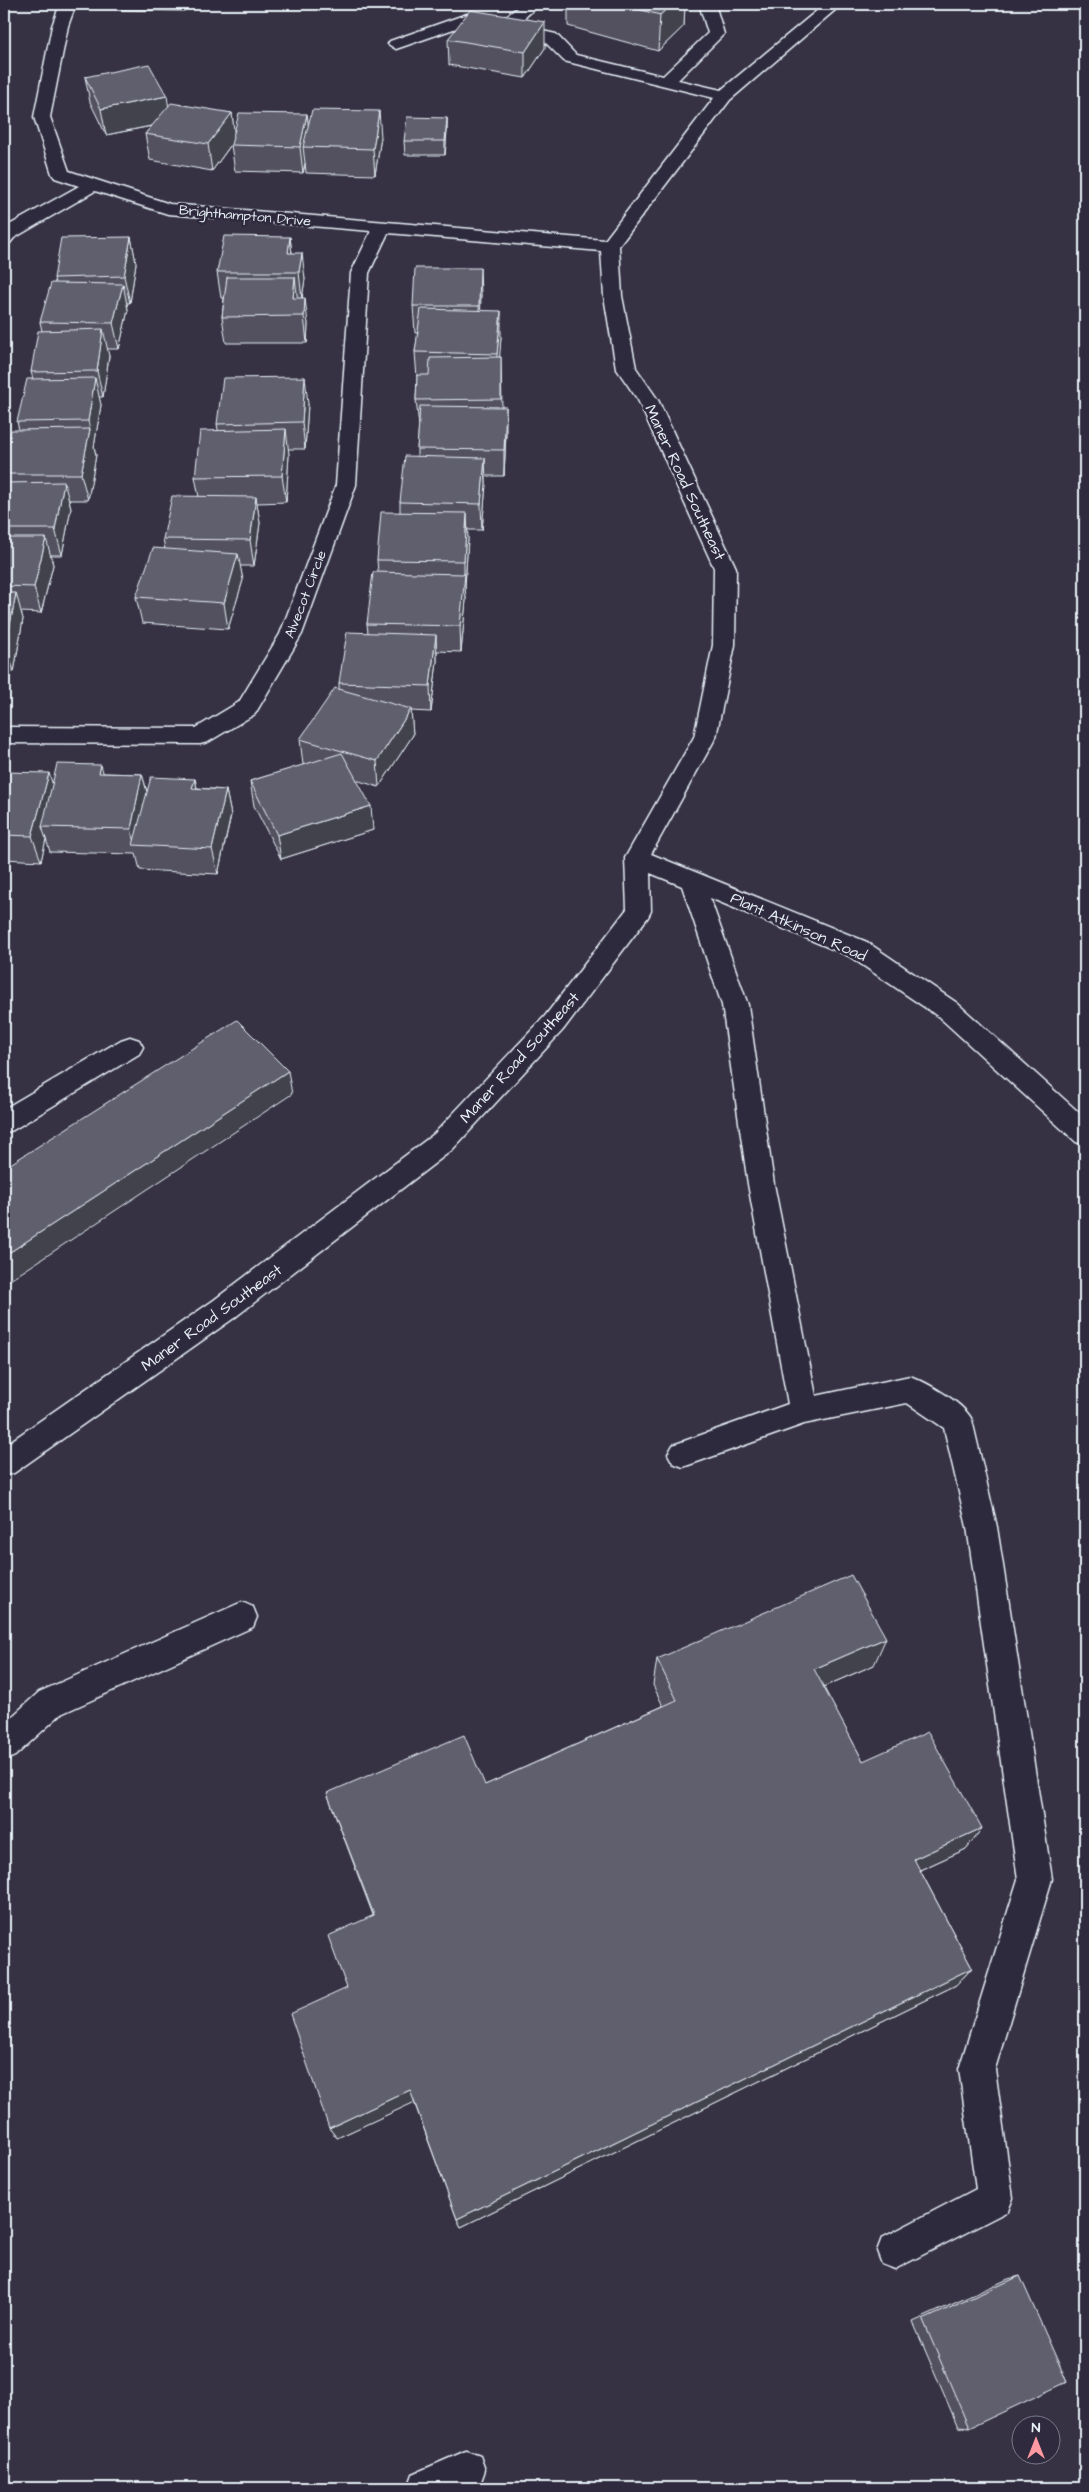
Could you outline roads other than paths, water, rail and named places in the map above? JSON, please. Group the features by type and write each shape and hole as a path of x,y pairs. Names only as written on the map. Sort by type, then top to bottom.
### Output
{"street":[{"name":"Brighthampton Drive","path":"68,4 60,26 42,116 61,174 168,208 610,246"},
{"path":"503,27 532,4"},
{"path":"666,82 716,34 707,4"},
{"path":"610,246 724,96 792,36 834,4"},
{"path":"396,44 467,18 550,37 570,58 724,96"},
{"path":"4,239 7,234 94,184"},
{"name":"Alvecot Circle","path":"4,735 200,736 247,708 291,634 346,485 360,273 382,227"},
{"name":"Maner Road Southeast","path":"4,1463 224,1309 443,1142 554,1023 639,911 637,858 705,737 724,645 725,568 648,400 626,368 614,296 610,246"},
{"name":"Plant Atkinson Road","path":"637,858 858,949 948,1010 1085,1134"},
{"path":"692,880 735,1005 761,1184 804,1411"},
{"path":"4,1122 130,1048"},
{"path":"683,1454 804,1411 910,1389 957,1420 982,1527 1035,1879 977,2068 995,2198 895,2250"},
{"path":"4,1745 50,1703 242,1617"},
{"path":"427,2488 466,2470"}]}
